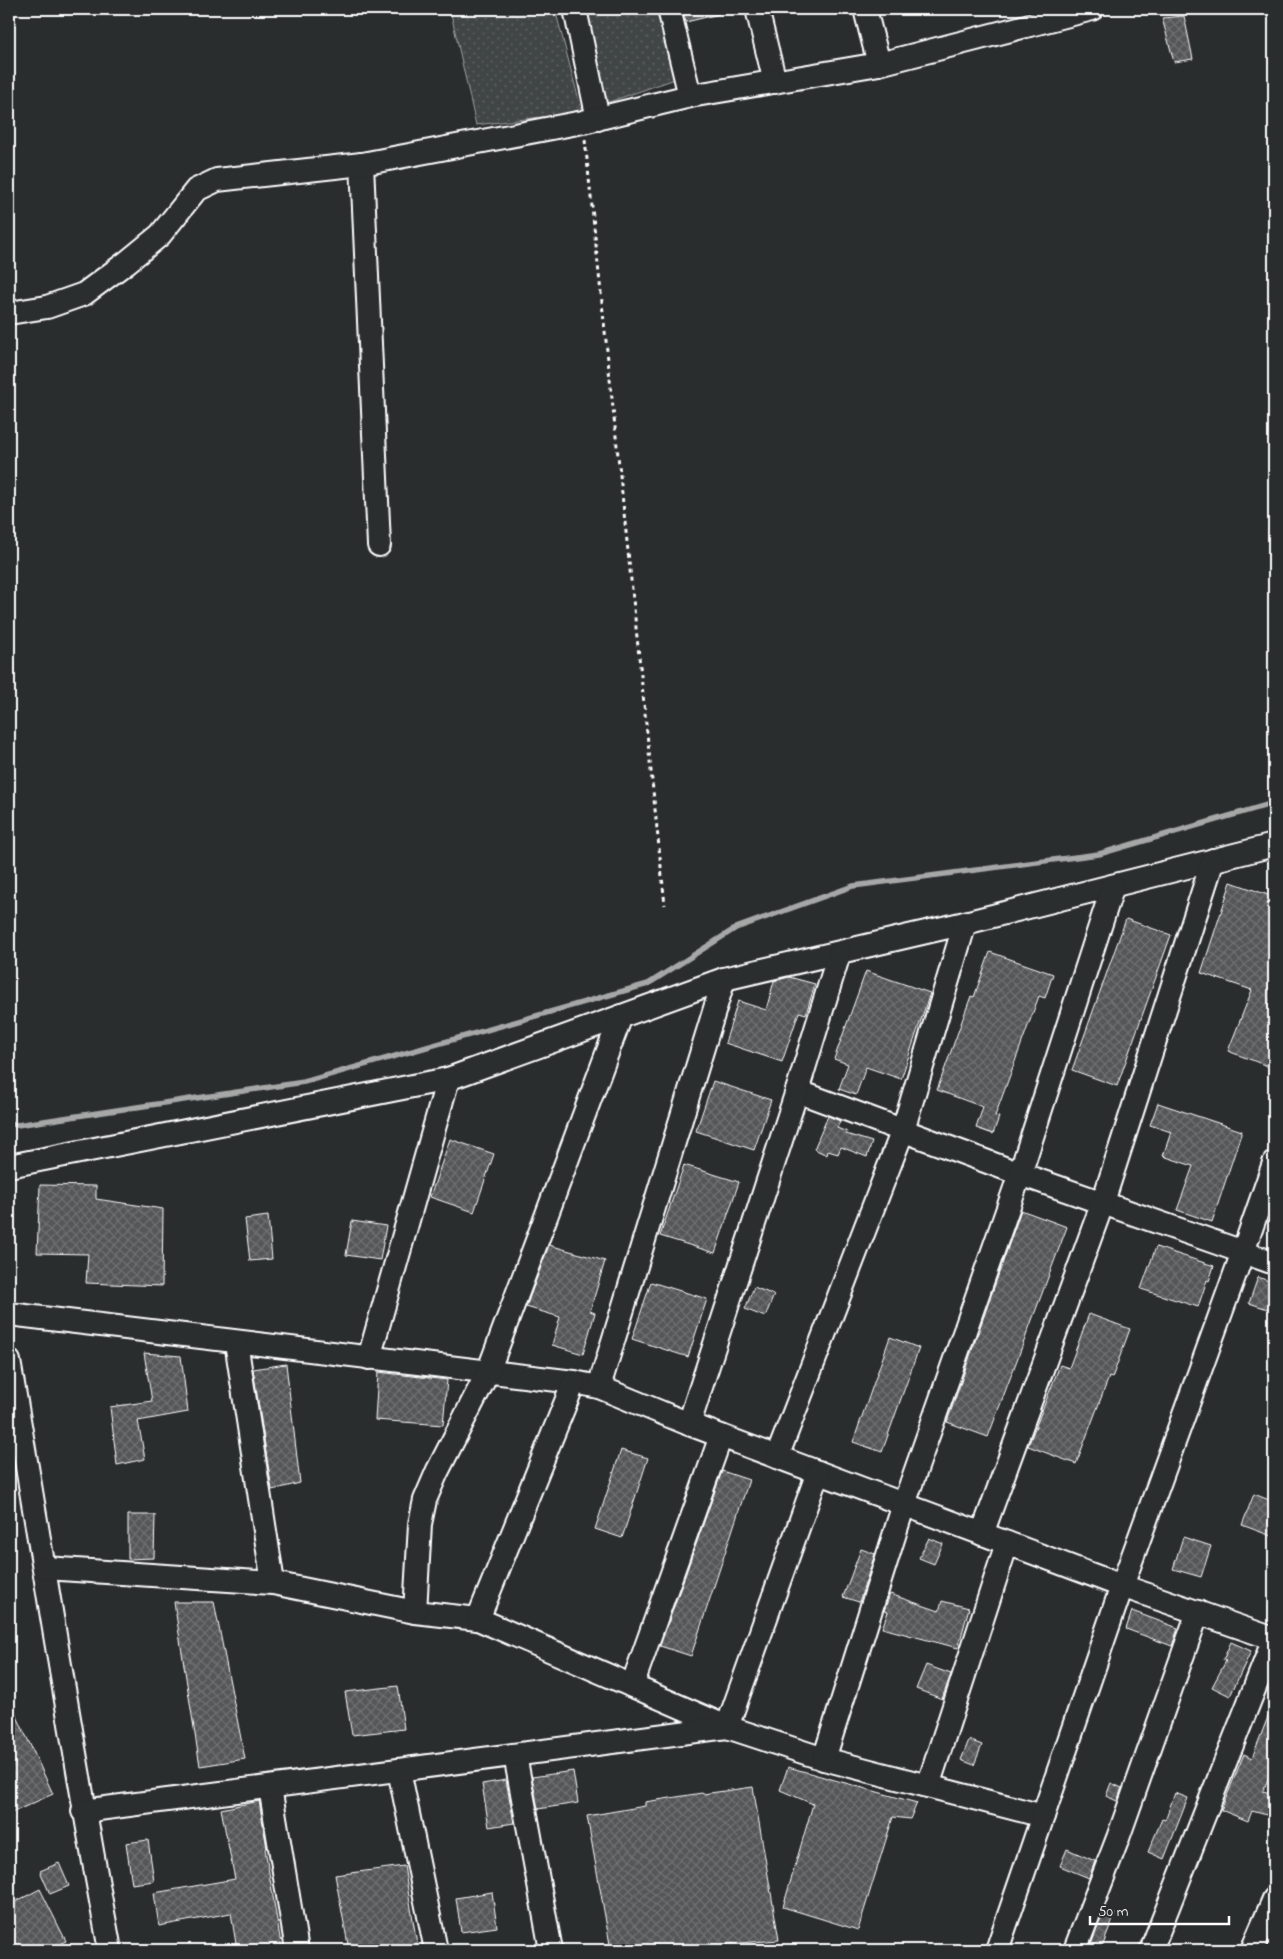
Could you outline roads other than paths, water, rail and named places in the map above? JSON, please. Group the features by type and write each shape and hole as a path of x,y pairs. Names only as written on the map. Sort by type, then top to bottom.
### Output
{"street":[{"path":"576,9 591,120"},
{"path":"669,9 690,96"},
{"path":"757,9 775,82"},
{"path":"865,9 879,64"},
{"path":"9,313 47,307 84,294 160,236 196,190 217,180 362,164 591,120 690,96 879,64 1092,9"},
{"path":"362,164 379,544"},
{"path":"9,1166 448,1079 724,979 838,954 1274,845"},
{"path":"982,1534 1104,1202 1213,860"},
{"path":"824,1759 904,1504 1020,1174 1113,886"},
{"path":"777,1457 902,1130 965,923"},
{"path":"689,1424 797,1091 838,954"},
{"path":"599,1387 724,979"},
{"path":"415,1612 420,1524 425,1500 437,1472 488,1372 620,1016"},
{"path":"369,1358 448,1079"},
{"path":"797,1091 1020,1174 1274,1263"},
{"path":"997,1950 1122,1586 1274,1163"},
{"path":"9,1314 574,1382 599,1387 689,1424 982,1534 1122,1586 1274,1639 1151,1950"},
{"path":"236,1342 273,1583"},
{"path":"9,1361 84,1811 110,1950"},
{"path":"478,1619 574,1382"},
{"path":"632,1686 721,1436"},
{"path":"727,1727 818,1472"},
{"path":"928,1786 1007,1543"},
{"path":"44,1568 273,1583 415,1612 478,1619 727,1727 824,1759 1043,1816"},
{"path":"1075,1950 1118,1838 1198,1612"},
{"path":"84,1811 727,1727"},
{"path":"516,1755 551,1950"},
{"path":"399,1770 436,1950"},
{"path":"270,1787 297,1950"},
{"path":"1252,1950 1274,1899"}],"waterway":[{"path":"9,1123 17,1125 304,1082 648,984 736,928 853,886 1099,854 1274,803"}]}
